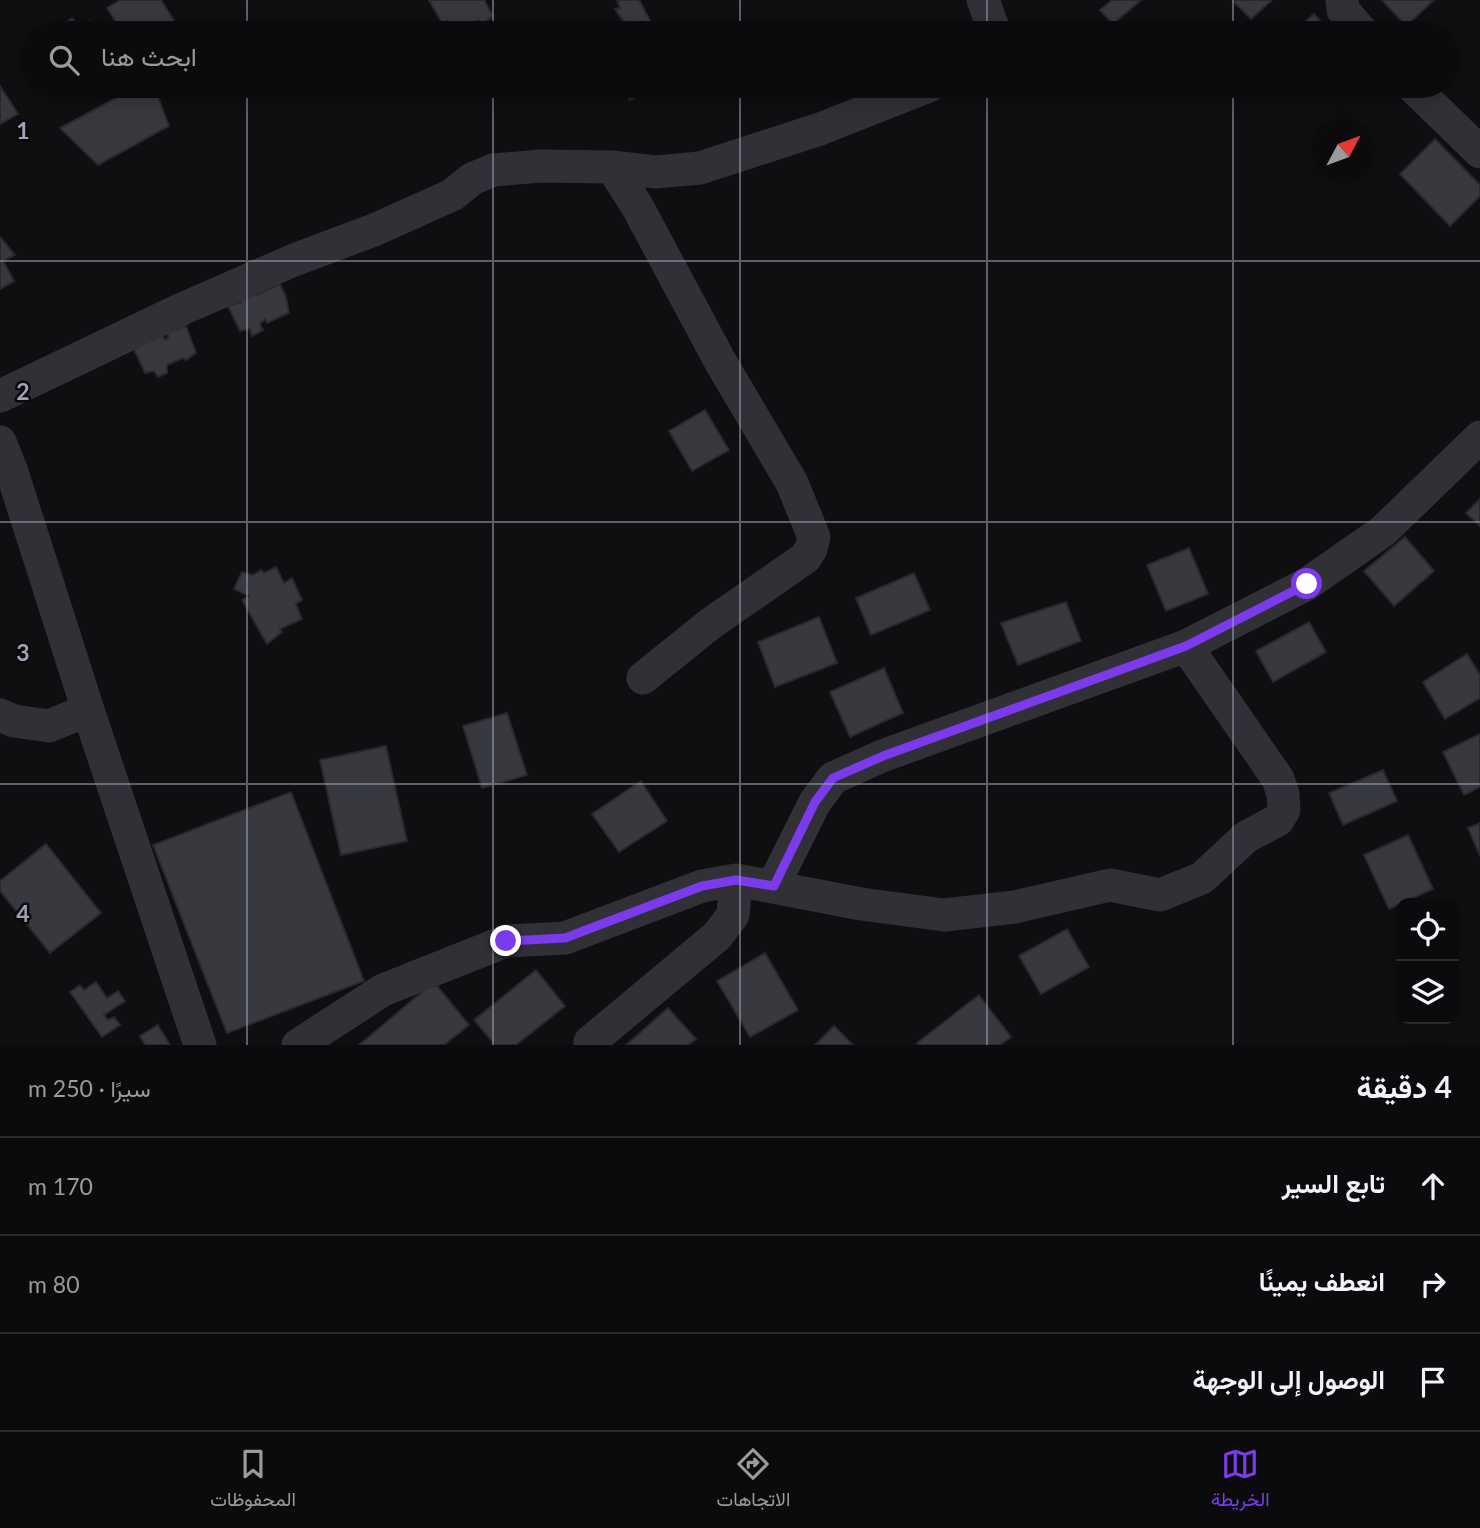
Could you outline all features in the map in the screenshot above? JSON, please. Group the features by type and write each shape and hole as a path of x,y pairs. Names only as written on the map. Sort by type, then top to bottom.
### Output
{"street":[{"path":"983,0 991,21"},
{"path":"1342,0 1343,10 1353,21"},
{"path":"0,396 194,303 294,260 374,230 452,195 472,179 493,170 541,166 612,167 656,172 700,168 820,129 899,98"},
{"path":"1424,98 1480,152"},
{"path":"612,167 637,206 720,361 792,483 814,537 805,558 710,624 643,678"},
{"path":"774,886 815,802 833,778 883,756 1186,646 1307,584 1383,531 1480,437"},
{"path":"0,442 200,1045"},
{"path":"298,1045 383,990 506,941 565,938 702,886 736,880 860,904 944,915 1015,907 1110,885 1160,895 1202,877 1246,838 1278,820 1284,810 1283,794 1278,779 1186,646"},
{"path":"0,715 14,721 49,726 88,710"},
{"path":"590,1042 717,936 733,915 736,880"}],"building":[{"path":"120,0 161,0 174,21 115,21 107,8"},
{"path":"429,0 484,0 493,16 487,21 441,21"},
{"path":"617,0 639,0 650,21 623,21 615,9 620,8"},
{"path":"1112,0 1141,0 1116,21 1110,21 1100,10"},
{"path":"1232,0 1272,0 1251,19"},
{"path":"1382,0 1434,0 1411,21 1401,21"},
{"path":"1314,14 1320,21 1306,21"},
{"path":"0,86 18,114 0,124"},
{"path":"116,98 158,98 169,126 98,165 60,128"},
{"path":"1435,139 1480,185 1480,196 1450,226 1400,174"},
{"path":"0,237 15,255 3,261 14,281 0,289"},
{"path":"280,284 289,313 267,323 265,319 260,324 263,330 252,336 250,329 240,331 228,306 241,302 239,297 251,291 256,295"},
{"path":"186,326 196,353 186,360 183,358 167,365 167,373 158,377 154,371 145,373 133,347 163,336 165,340 168,333"},
{"path":"705,410 729,450 692,471 669,431"},
{"path":"1480,499 1480,526 1466,513"},
{"path":"1405,537 1434,571 1394,606 1364,571"},
{"path":"1189,548 1208,594 1166,611 1147,565"},
{"path":"276,567 284,583 292,578 302,600 296,604 302,619 280,629 282,632 267,644 242,600 249,596 234,589 242,572 253,575"},
{"path":"914,573 930,610 871,635 856,598"},
{"path":"1066,602 1081,641 1018,665 1001,623"},
{"path":"819,617 837,663 775,687 758,642"},
{"path":"1309,622 1326,652 1273,682 1256,651"},
{"path":"1467,654 1480,675 1480,698 1445,719 1423,682"},
{"path":"884,668 903,713 850,737 830,692"},
{"path":"507,713 527,775 482,788 463,726"},
{"path":"1480,734 1480,787 1464,795 1443,752"},
{"path":"386,746 407,841 341,855 320,760"},
{"path":"1383,770 1397,801 1343,825 1329,793"},
{"path":"641,781 667,821 619,852 592,814"},
{"path":"291,792 364,981 227,1033 153,845"},
{"path":"1480,823 1480,856 1468,828"},
{"path":"1408,835 1433,889 1413,898 1396,898 1396,906 1389,909 1364,855"},
{"path":"46,844 101,913 50,953 0,891 0,881"},
{"path":"1067,929 1089,967 1041,994 1019,956"},
{"path":"765,953 798,1010 750,1037 717,981"},
{"path":"536,970 565,1006 516,1045 495,1045 474,1020"},
{"path":"96,982 107,998 118,991 125,1001 104,1015 108,1020 114,1017 120,1025 102,1037 70,992 80,985 84,990"},
{"path":"434,982 469,1025 444,1045 359,1045"},
{"path":"979,995 1011,1037 1000,1045 918,1045 917,1043"},
{"path":"668,1008 696,1039 688,1045 626,1045"},
{"path":"158,1025 170,1045 145,1045 140,1036"},
{"path":"834,1026 853,1045 815,1045"}],"route":[{"path":"506,941 565,938 702,886 736,880 774,886 815,802 833,778 883,756 1186,646 1307,584"}]}
